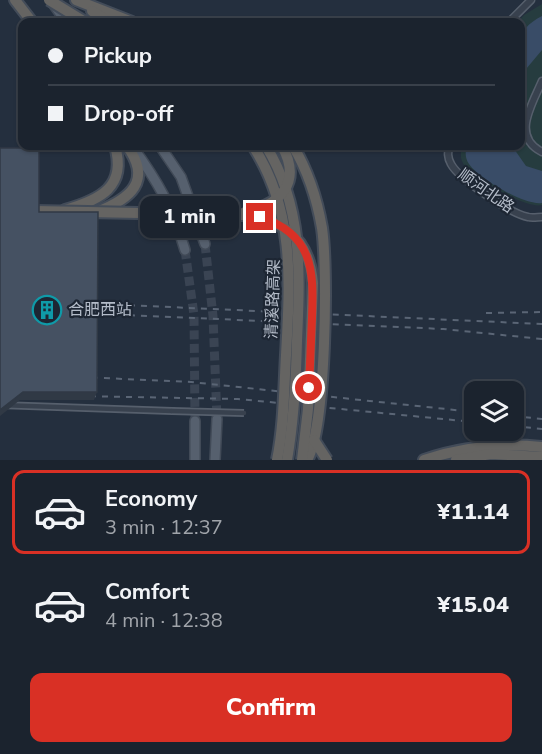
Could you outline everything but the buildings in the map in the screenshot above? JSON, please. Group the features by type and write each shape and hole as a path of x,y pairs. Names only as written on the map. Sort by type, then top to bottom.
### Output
{"highway":[{"path":"17,0 31,18"},
{"path":"49,0 78,18"},
{"path":"75,0 103,18"},
{"path":"75,0 122,18"},
{"path":"61,211 91,201 110,187 118,172 115,150"},
{"path":"97,212 115,205 134,189 138,171 137,163 129,150"},
{"name":"清溪路高架","path":"256,150 277,193 288,242 290,273 283,410 277,460"},
{"name":"清溪路高架","path":"268,150 286,189 298,239 300,273 295,410 287,460"},
{"path":"284,150 290,166 290,177 281,195 266,207 224,215 119,212 61,211 35,211 260,217 288,230 311,264 314,283 308,410 302,460"},
{"path":"295,150 311,184 324,247 325,284 318,420 314,448 307,460"},
{"path":"308,410 314,439 327,460"},
{"path":"424,460 469,448 539,452"},
{"path":"456,460 491,454 539,452"}],"main road":[{"path":"49,0 63,18"},
{"path":"135,150 163,188 185,250"},
{"path":"163,150 182,177 205,244"},
{"path":"215,460 217,419"},
{"path":"195,420 195,460"}],"street":[{"path":"513,18 531,0"},
{"path":"542,81 525,129 528,141 542,152"},
{"name":"顺河北路","path":"449,150 451,164 473,185 515,212 527,217 542,217"},
{"path":"0,405 244,413"}],"green space":[{"path":"542,4 542,205 525,203 502,192 472,173 464,165 461,155 462,150 525,150 525,18 521,18"}],"water":[{"path":"542,16 542,50 525,70 525,29"},
{"path":"466,150 515,150 526,166 542,171 542,203 534,203 502,190 474,170 466,155"}],"tunnel":[{"path":"205,244 213,316 217,419"},
{"path":"185,250 194,315 195,421"}],"railway":[{"path":"81,303 542,324"},
{"path":"486,313 542,312"},
{"path":"81,313 443,329 542,339"},
{"path":"80,377 191,382 464,411"},
{"path":"78,396 238,399 464,421"},
{"path":"524,417 542,419"},
{"path":"524,427 542,429"}],"place":[{"name":"合肥西站","path":"47,310"}],"route":[{"path":"260,217 273,221 288,230 305,251 311,264 314,283 309,388"}]}
